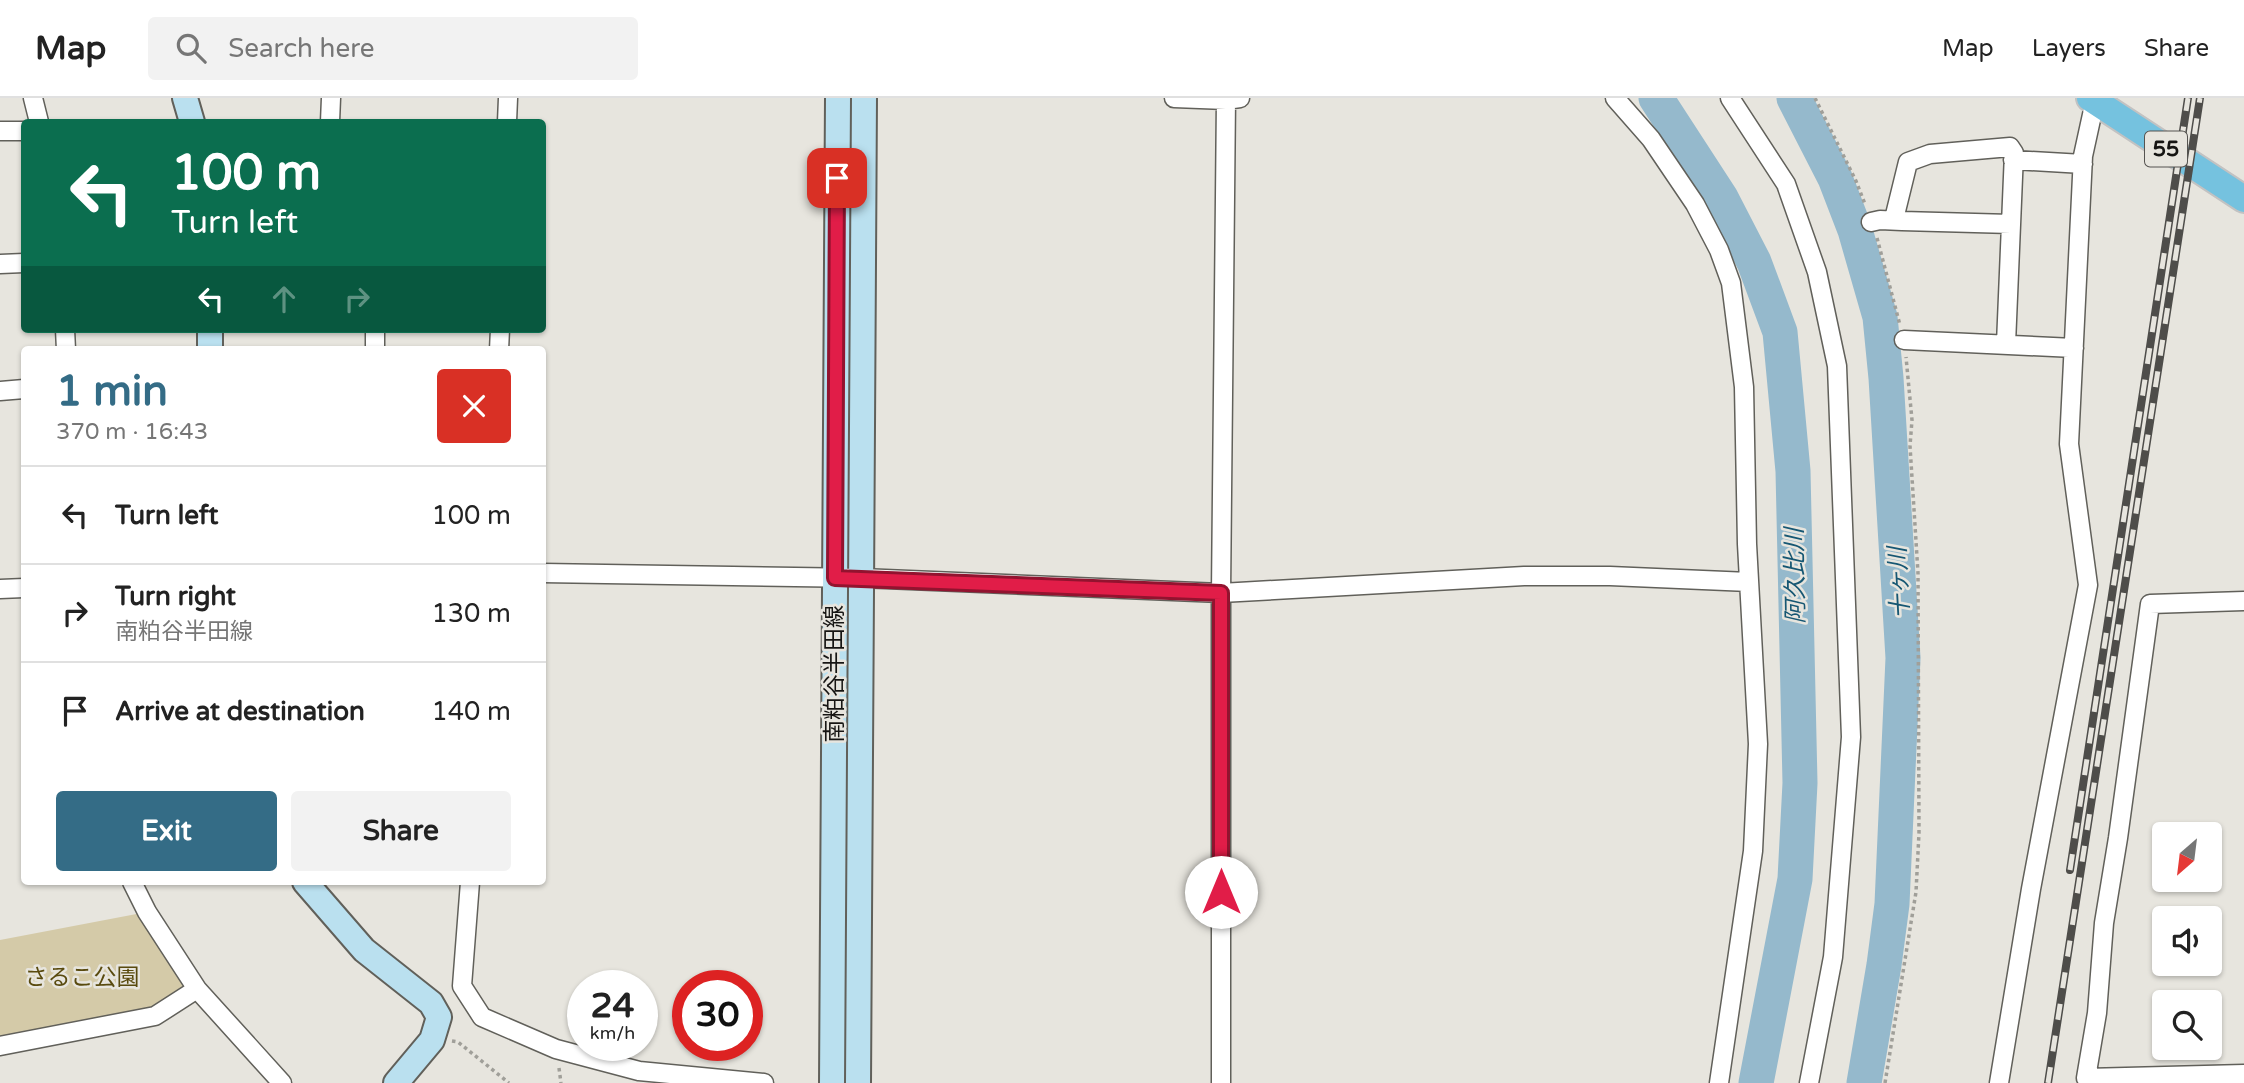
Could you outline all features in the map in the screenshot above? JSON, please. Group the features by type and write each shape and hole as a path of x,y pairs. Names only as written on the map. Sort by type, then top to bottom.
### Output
{"main road":[{"path":"185,98 191,119"},
{"name":"南粕谷半田線","path":"832,1083 838,98"},
{"name":"南粕谷半田線","path":"858,1083 864,98"},
{"name":"55","path":"2093,100 2244,199"},
{"path":"308,885 364,950 431,1003 439,1017 432,1040 396,1083"}],"street":[{"path":"33,98 38,119"},
{"path":"330,119 331,98"},
{"path":"507,119 508,98"},
{"path":"1174,98 1230,99 1221,593 1221,1083"},
{"path":"1615,98 1651,139 1695,204 1719,250 1731,283 1744,387 1749,582 1758,744 1753,850 1719,1083"},
{"path":"1730,98 1786,184 1817,272 1837,366 1852,737 1833,957 1809,1083"},
{"path":"1999,1083 2031,889 2088,585 2069,444 2083,164 2093,100"},
{"path":"0,131 21,131"},
{"path":"1894,219 1908,162 1930,154 2010,147 2014,152 2006,344"},
{"path":"2013,160 2083,164"},
{"path":"1871,222 1894,219 2011,224"},
{"path":"0,264 21,262"},
{"path":"1904,340 2074,348"},
{"path":"0,391 21,389"},
{"path":"546,573 861,578 1221,593 1524,576 1610,576 1749,582"},
{"path":"0,589 21,588"},
{"path":"2244,601 2150,604 2104,923 2097,1013 2086,1078 2244,1074"},
{"path":"134,885 147,912 197,989 282,1083"},
{"path":"470,885 462,986 482,1017 556,1049 639,1071 764,1083"},
{"path":"0,1046 155,1016 197,989"}],"path":[{"path":"1815,98 1856,181 1871,222 1904,340 1912,420 1910,446 1918,573 1919,833 1916,892 1885,1083"},
{"path":"432,1040 458,1042 509,1083"}],"green space":[{"name":"さるこ公園","path":"147,912 197,989 155,1016 0,1046 0,940"}],"waterway":[{"name":"阿久比川","path":"1656,98 1721,198 1754,262 1780,332 1793,471 1800,783 1795,879 1756,1083"},
{"name":"十ヶ川","path":"1794,98 1835,178 1855,230 1880,317 1886,378 1903,658 1892,904 1864,1083"}],"railway":[{"path":"2070,870 2188,98"},
{"path":"2048,1083 2200,98"}],"route":[{"path":"837,178 835,578 1221,593 1221,892"}]}
